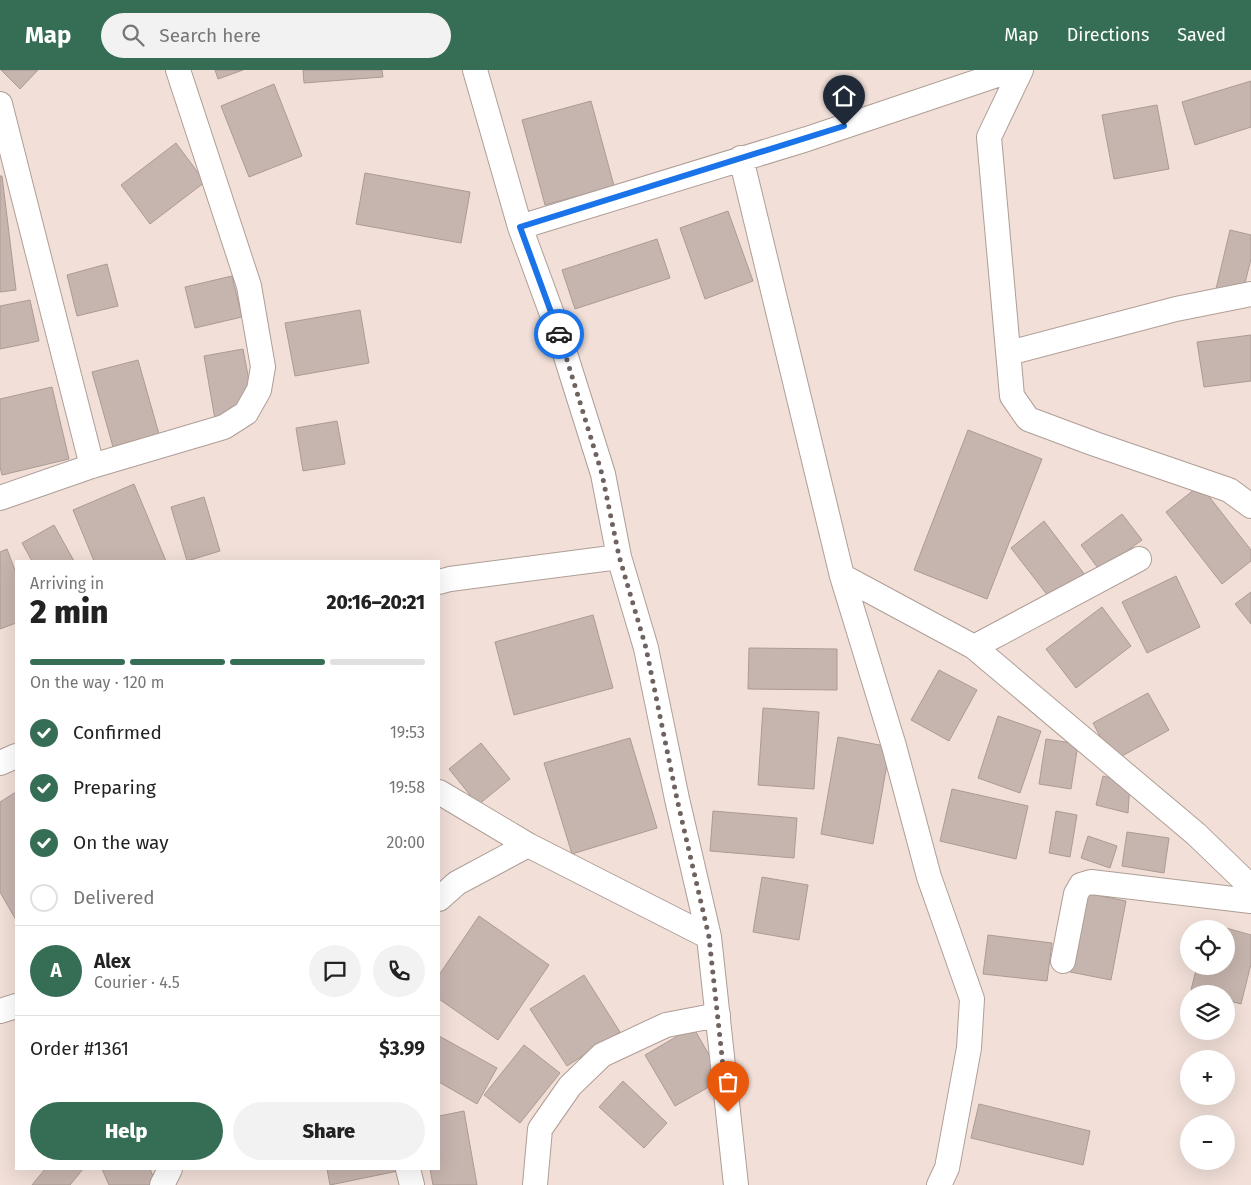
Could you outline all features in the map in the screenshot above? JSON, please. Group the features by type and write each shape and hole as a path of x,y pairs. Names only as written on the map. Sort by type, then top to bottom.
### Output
{"street":[{"path":"0,498 92,466 224,427 246,413 259,390 263,367 249,286 178,70"},
{"path":"475,70 520,227 556,325 602,474 619,556 646,648 677,799 709,937 736,1185"},
{"path":"520,227 807,138 1012,70"},
{"path":"1021,70 989,137 1012,396 1028,419 1229,490 1251,506"},
{"path":"0,104 92,466"},
{"path":"741,158 842,576 894,746 929,877 972,999 969,1048 947,1168 939,1185"},
{"path":"1009,352 1176,310 1251,294"},
{"path":"440,582 619,556"},
{"path":"974,647 1139,559"},
{"path":"842,576 974,647 1196,834 1251,886"},
{"path":"440,793 528,846 709,937"},
{"path":"440,898 457,883 528,846"},
{"path":"1063,961 1076,894 1081,886 1091,882 1251,901"},
{"path":"0,1011 15,1006"},
{"path":"535,1185 540,1128 570,1086 602,1055 666,1025 718,1015"},
{"path":"162,1185 170,1170"},
{"path":"408,1170 412,1185"}],"building":[{"path":"1,70 38,70 20,89"},
{"path":"215,70 243,70 218,79"},
{"path":"303,70 382,70 383,77 304,83"},
{"path":"1251,81 1251,127 1195,145 1182,102"},
{"path":"274,84 302,156 249,177 221,106"},
{"path":"591,101 614,186 545,205 522,120"},
{"path":"1157,105 1169,169 1114,179 1102,115"},
{"path":"176,143 205,182 150,224 121,185"},
{"path":"365,173 470,192 461,243 356,224"},
{"path":"0,176 2,176 16,290 0,292"},
{"path":"728,211 753,281 705,299 680,228"},
{"path":"1230,230 1251,235 1251,259 1242,295 1216,289"},
{"path":"657,239 670,278 575,309 562,270"},
{"path":"107,264 118,306 77,316 67,275"},
{"path":"232,276 242,317 195,328 185,287"},
{"path":"30,300 39,341 0,349 0,306"},
{"path":"360,310 369,363 295,376 285,323"},
{"path":"1251,335 1251,381 1204,387 1197,342"},
{"path":"243,349 256,418 216,425 204,356"},
{"path":"138,360 159,434 113,447 92,372"},
{"path":"52,387 69,459 2,475 0,467 0,399"},
{"path":"337,421 345,464 303,471 296,428"},
{"path":"968,430 1042,459 987,599 914,570"},
{"path":"134,484 166,560 94,560 73,510"},
{"path":"1200,485 1251,550 1251,561 1222,584 1166,512"},
{"path":"204,497 220,551 187,560 171,507"},
{"path":"1122,514 1142,540 1100,571 1081,545"},
{"path":"1044,521 1085,575 1052,601 1011,548"},
{"path":"54,525 73,560 31,560 22,543"},
{"path":"7,549 15,570 15,623 0,629 0,552"},
{"path":"1176,576 1200,627 1147,653 1122,602"},
{"path":"1251,592 1251,624 1235,604"},
{"path":"1102,607 1131,646 1076,688 1046,649"},
{"path":"593,615 613,688 514,715 495,642"},
{"path":"749,648 837,649 837,690 748,689"},
{"path":"939,670 977,690 949,741 911,720"},
{"path":"1148,693 1169,730 1113,761 1093,723"},
{"path":"763,708 819,712 814,789 758,785"},
{"path":"998,716 1041,731 1020,793 978,778"},
{"path":"838,737 890,747 873,844 821,834"},
{"path":"630,738 657,828 572,854 544,763"},
{"path":"1046,739 1078,744 1071,789 1039,784"},
{"path":"481,743 510,779 478,805 449,769"},
{"path":"1103,776 1130,783 1128,813 1096,805"},
{"path":"952,789 1028,806 1016,859 940,841"},
{"path":"15,793 15,918 0,892 0,802"},
{"path":"713,811 797,818 794,858 710,851"},
{"path":"1056,811 1077,815 1070,857 1049,853"},
{"path":"1127,832 1169,838 1164,873 1122,866"},
{"path":"1088,836 1117,846 1110,868 1081,858"},
{"path":"762,877 808,885 799,940 753,932"},
{"path":"1086,893 1126,901 1111,980 1070,972"},
{"path":"479,916 549,965 498,1040 440,1000 440,974"},
{"path":"1235,931 1251,935 1251,964 1241,1004 1235,1002 1235,985 1192,985 1195,975 1235,975"},
{"path":"988,935 1052,943 1047,981 983,974"},
{"path":"584,975 620,1032 567,1066 530,1009"},
{"path":"693,1027 723,1079 675,1106 645,1055"},
{"path":"440,1037 497,1068 477,1104 440,1083"},
{"path":"524,1045 560,1073 520,1123 484,1095"},
{"path":"623,1081 667,1123 644,1148 599,1107"},
{"path":"979,1104 1090,1131 1083,1165 971,1138"},
{"path":"464,1111 477,1185 433,1185 430,1170 440,1170 440,1116"},
{"path":"44,1170 82,1170 70,1185 32,1185"},
{"path":"102,1170 150,1170 157,1185 109,1185"},
{"path":"327,1170 398,1171 330,1185"}],"way so far":[{"path":"559,334 602,474 619,556 646,648 677,799 709,937 728,1112"}],"route":[{"path":"559,334 520,227 844,126"}]}
